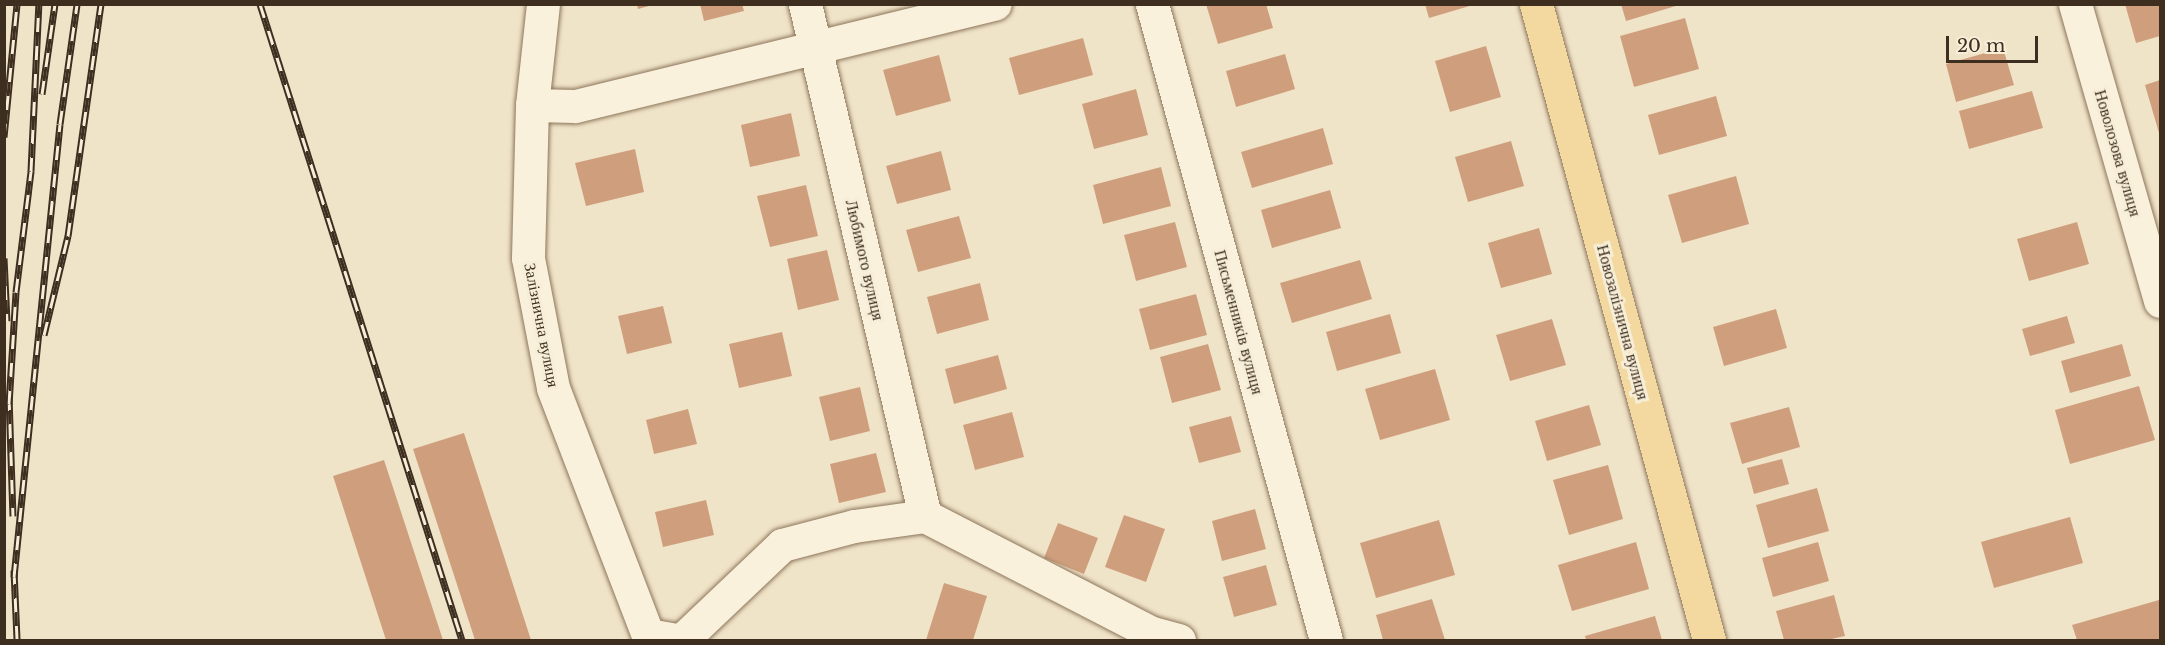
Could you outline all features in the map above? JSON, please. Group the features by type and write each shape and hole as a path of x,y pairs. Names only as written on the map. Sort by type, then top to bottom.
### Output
{"main road":[{"name":"Новозалізнична вулиця","path":"1536,4 1709,640"}],"street":[{"name":"Залізнична вулиця","path":"543,4 532,105 528,258 553,388 648,635 677,640"},
{"name":"Любимого вулиця","path":"805,4 925,516"},
{"path":"532,105 575,106 995,4"},
{"name":"Письменників вулиця","path":"1152,4 1326,640"},
{"name":"Новолозова вулиця","path":"2075,4 2160,301"},
{"path":"682,640 782,544 854,526 925,516 1161,638"}],"building":[{"path":"637,4 653,4 653,5 638,9"},
{"path":"700,4 742,4 744,11 704,21"},
{"path":"1206,4 1266,4 1273,28 1218,44"},
{"path":"1425,4 1473,4 1473,5 1429,18"},
{"path":"1621,4 1679,4 1679,5 1626,21"},
{"path":"2125,4 2160,4 2160,36 2136,43"},
{"path":"1685,18 1699,69 1634,87 1620,36"},
{"path":"1083,38 1093,75 1019,95 1009,58"},
{"path":"1486,46 1501,97 1450,112 1435,61"},
{"path":"2003,48 2014,85 1956,102 1946,64"},
{"path":"1285,54 1295,89 1236,107 1226,71"},
{"path":"939,55 951,101 896,116 883,70"},
{"path":"2160,80 2160,132 2159,133 2145,85"},
{"path":"1136,89 1148,135 1094,149 1082,104"},
{"path":"2032,91 2043,128 1969,149 1959,111"},
{"path":"1716,96 1727,136 1659,155 1648,115"},
{"path":"791,113 800,156 750,167 741,125"},
{"path":"1323,128 1333,164 1252,188 1241,152"},
{"path":"1511,141 1524,186 1468,202 1455,157"},
{"path":"635,149 644,192 586,206 575,163"},
{"path":"941,151 951,190 897,204 886,166"},
{"path":"1161,167 1171,206 1103,224 1093,185"},
{"path":"1736,176 1749,224 1682,243 1668,195"},
{"path":"806,185 818,236 770,247 757,196"},
{"path":"1330,190 1341,228 1272,248 1261,210"},
{"path":"959,216 971,258 918,272 906,230"},
{"path":"1175,222 1187,267 1136,281 1124,235"},
{"path":"2077,222 2089,264 2029,281 2017,239"},
{"path":"1539,228 1552,274 1501,288 1488,243"},
{"path":"827,250 839,300 798,310 787,259"},
{"path":"1360,260 1372,299 1292,323 1280,283"},
{"path":"980,283 989,320 937,334 927,297"},
{"path":"1196,294 1207,335 1150,350 1139,309"},
{"path":"663,306 672,343 627,354 618,316"},
{"path":"1776,309 1787,348 1724,366 1713,327"},
{"path":"1390,314 1401,353 1337,371 1326,332"},
{"path":"2067,316 2075,343 2030,356 2022,329"},
{"path":"1552,319 1566,365 1510,381 1496,335"},
{"path":"782,332 792,376 739,388 729,344"},
{"path":"1208,344 1221,390 1172,403 1160,357"},
{"path":"2122,344 2131,376 2070,393 2061,361"},
{"path":"998,355 1007,389 954,404 945,369"},
{"path":"1435,369 1450,420 1380,440 1365,389"},
{"path":"2139,386 2155,440 2070,464 2055,410"},
{"path":"860,387 870,431 830,441 819,397"},
{"path":"1589,405 1601,445 1547,461 1535,421"},
{"path":"1789,407 1800,447 1742,464 1730,423"},
{"path":"688,409 697,444 654,454 646,420"},
{"path":"1012,412 1024,457 975,470 963,425"},
{"path":"1231,416 1241,452 1199,463 1189,427"},
{"path":"464,433 531,640 475,640 413,449"},
{"path":"876,453 886,492 839,503 830,464"},
{"path":"1782,459 1789,484 1754,494 1747,468"},
{"path":"384,460 443,640 386,640 333,476"},
{"path":"1608,465 1623,519 1569,535 1553,480"},
{"path":"1817,488 1829,531 1768,548 1756,505"},
{"path":"706,500 714,535 663,547 655,512"},
{"path":"1255,509 1266,549 1222,561 1212,521"},
{"path":"1124,515 1165,529 1146,582 1105,567"},
{"path":"2070,517 2083,563 1994,588 1981,542"},
{"path":"1439,520 1455,575 1376,598 1360,543"},
{"path":"1058,523 1098,538 1084,574 1044,558"},
{"path":"1636,542 1649,589 1572,611 1558,565"},
{"path":"1818,542 1829,581 1773,597 1762,558"},
{"path":"1266,565 1277,605 1234,617 1223,577"},
{"path":"944,583 987,596 973,640 926,640"},
{"path":"1834,595 1845,636 1827,640 1784,640 1776,611"},
{"path":"1432,599 1445,640 1383,640 1376,615"},
{"path":"2159,600 2160,640 2077,640 2072,625"},
{"path":"1655,616 1662,640 1586,640 1585,636"}],"railway":[{"path":"4,137 17,4"},
{"path":"9,404 16,292 31,171 39,4"},
{"path":"42,94 55,4"},
{"path":"14,577 60,124 77,4"},
{"path":"44,335 68,236 101,4"},
{"path":"260,4 462,640"},
{"path":"4,258 7,321"},
{"path":"9,396 13,516"},
{"path":"14,570 17,640"}]}
